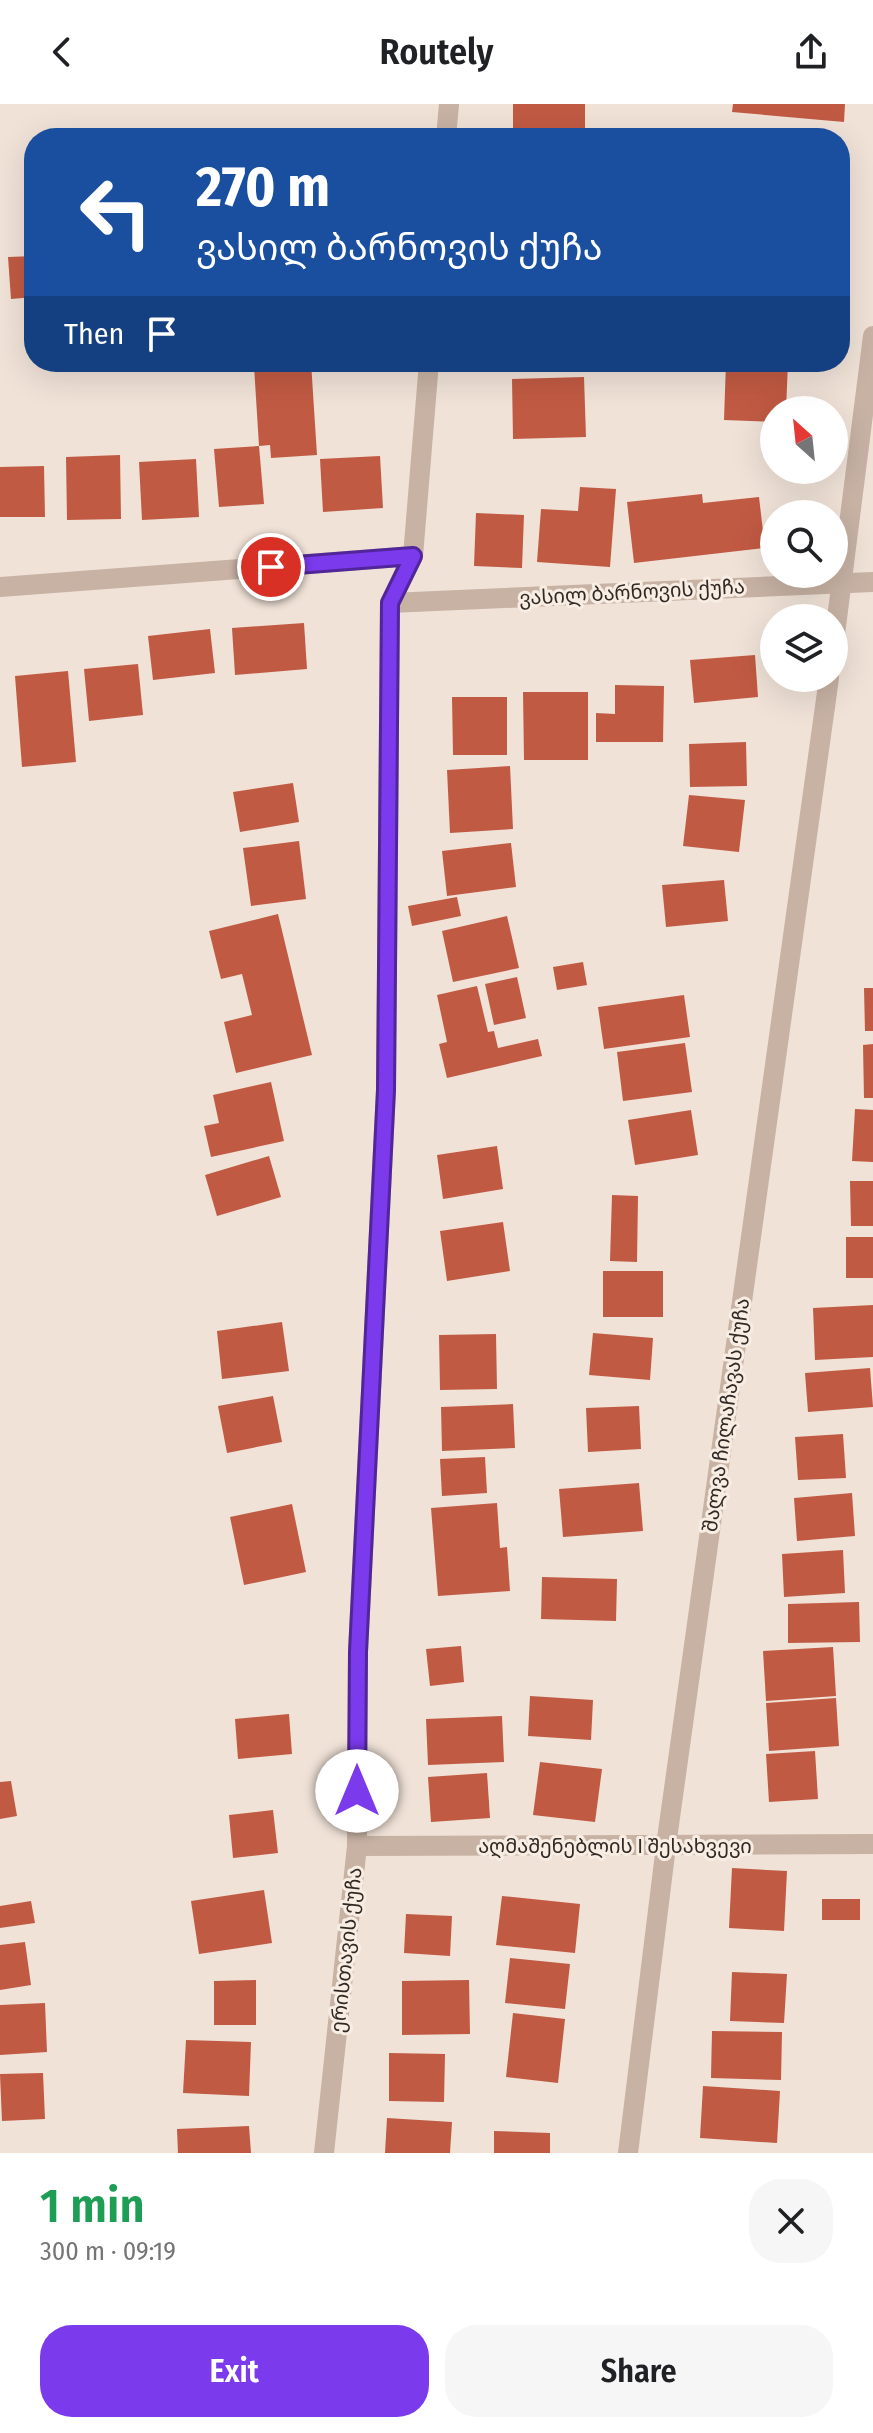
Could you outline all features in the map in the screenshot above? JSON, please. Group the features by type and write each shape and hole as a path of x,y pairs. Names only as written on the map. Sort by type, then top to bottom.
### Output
{"street":[{"path":"447,128 449,104"},
{"path":"848,534 873,336"},
{"name":"ერისთავის ქუჩა","path":"324,2153 357,1846 358,1652 386,1090 390,603 413,556 428,372"},
{"path":"0,587 413,556"},
{"name":"ვასილ ბარნოვის ქუჩა","path":"848,582 873,582"},
{"name":"ვასილ ბარნოვის ქუჩა","path":"390,603 760,586"},
{"name":"შალვა ჩილაჩავას ქუჩა","path":"628,2153 666,1846 827,692"},
{"name":"აღმაშენებლის I შესახვევი","path":"357,1846 873,1844"}],"building":[{"path":"513,104 585,104 585,128 513,128"},
{"path":"733,104 845,104 844,122 732,112"},
{"path":"24,256 24,298 11,299 8,257"},
{"path":"254,372 312,372 317,455 271,458 270,445 259,446"},
{"path":"726,372 788,372 787,396 760,396 760,421 724,420"},
{"path":"584,377 586,437 513,439 512,379"},
{"path":"259,446 264,504 219,507 214,449"},
{"path":"120,455 121,519 67,520 66,457"},
{"path":"380,456 383,508 323,512 320,459"},
{"path":"196,459 199,517 142,520 139,462"},
{"path":"44,466 45,517 0,517 0,467"},
{"path":"580,487 616,489 610,567 537,562 541,509 578,511"},
{"path":"702,494 703,503 759,497 760,549 634,563 627,502"},
{"path":"476,513 524,515 522,568 474,566"},
{"path":"304,623 307,669 235,675 232,628"},
{"path":"210,629 215,673 153,680 148,636"},
{"path":"755,655 758,697 694,703 690,660"},
{"path":"138,664 143,715 89,721 84,669"},
{"path":"68,671 76,762 22,767 15,676"},
{"path":"615,685 664,686 663,742 596,742 596,713 615,714"},
{"path":"523,692 588,692 588,760 524,760"},
{"path":"452,697 507,697 507,755 453,755"},
{"path":"746,742 747,786 690,787 689,744"},
{"path":"510,766 513,829 450,833 447,770"},
{"path":"293,783 299,822 240,832 233,792"},
{"path":"689,795 745,800 739,852 683,846"},
{"path":"299,841 306,899 251,906 243,848"},
{"path":"511,843 516,887 447,896 442,851"},
{"path":"724,880 728,921 666,927 662,885"},
{"path":"457,897 461,916 412,926 408,906"},
{"path":"278,914 312,1055 236,1073 224,1022 252,1015 242,974 221,979 209,931"},
{"path":"507,916 519,968 453,982 442,931"},
{"path":"583,962 587,985 557,990 553,967"},
{"path":"517,977 526,1018 494,1025 485,984"},
{"path":"477,986 488,1032 494,1031 498,1048 538,1039 542,1056 447,1078 439,1044 447,1042 437,995"},
{"path":"864,988 873,988 873,1031 865,1031"},
{"path":"684,995 690,1037 604,1049 598,1007"},
{"path":"685,1043 692,1092 623,1101 617,1052"},
{"path":"873,1044 873,1098 864,1098 863,1045"},
{"path":"271,1082 284,1141 211,1157 204,1126 219,1123 213,1095"},
{"path":"855,1109 873,1110 873,1162 852,1161"},
{"path":"691,1110 698,1155 635,1165 628,1120"},
{"path":"497,1146 503,1189 443,1199 437,1155"},
{"path":"269,1156 281,1197 217,1216 205,1175"},
{"path":"850,1181 873,1181 873,1226 851,1226"},
{"path":"612,1195 638,1196 637,1262 610,1261"},
{"path":"503,1222 510,1271 447,1281 440,1231"},
{"path":"846,1237 873,1237 873,1278 846,1278"},
{"path":"603,1271 663,1271 663,1317 603,1317"},
{"path":"873,1305 873,1357 815,1360 813,1308"},
{"path":"282,1322 289,1371 222,1379 217,1331"},
{"path":"593,1333 653,1338 650,1380 589,1375"},
{"path":"496,1334 497,1389 440,1390 439,1335"},
{"path":"870,1368 873,1407 808,1412 805,1373"},
{"path":"273,1396 282,1442 227,1453 218,1406"},
{"path":"513,1404 515,1448 442,1451 441,1407"},
{"path":"639,1406 641,1449 588,1452 586,1408"},
{"path":"843,1434 846,1478 798,1480 795,1437"},
{"path":"485,1457 487,1493 442,1496 440,1459"},
{"path":"639,1483 643,1531 563,1537 559,1489"},
{"path":"852,1493 855,1536 797,1541 794,1498"},
{"path":"497,1503 500,1548 507,1547 510,1591 438,1596 431,1508"},
{"path":"292,1504 306,1572 244,1585 230,1517"},
{"path":"843,1550 845,1593 784,1597 782,1554"},
{"path":"542,1577 617,1579 616,1621 541,1619"},
{"path":"859,1602 860,1642 788,1643 788,1604"},
{"path":"461,1646 464,1682 430,1686 426,1649"},
{"path":"833,1647 836,1696 766,1701 763,1651"},
{"path":"530,1696 593,1700 591,1740 528,1736"},
{"path":"836,1698 839,1746 769,1751 766,1703"},
{"path":"289,1714 292,1754 238,1759 235,1719"},
{"path":"502,1716 504,1762 428,1765 426,1719"},
{"path":"815,1751 818,1799 769,1802 766,1754"},
{"path":"540,1762 602,1769 595,1822 533,1815"},
{"path":"487,1773 490,1818 431,1822 428,1777"},
{"path":"11,1781 17,1816 0,1819 0,1782"},
{"path":"273,1810 278,1853 233,1858 229,1815"},
{"path":"732,1868 787,1871 784,1931 729,1928"},
{"path":"264,1890 272,1943 199,1954 191,1901"},
{"path":"502,1896 580,1904 575,1953 496,1945"},
{"path":"822,1899 860,1899 860,1920 822,1920"},
{"path":"31,1901 35,1923 0,1928 0,1906"},
{"path":"406,1914 452,1916 450,1956 404,1953"},
{"path":"25,1942 31,1985 0,1990 0,1945"},
{"path":"510,1958 570,1964 565,2009 505,2003"},
{"path":"732,1972 787,1974 784,2023 730,2021"},
{"path":"256,1980 256,2025 214,2025 214,1981"},
{"path":"469,1980 470,2034 402,2035 402,1981"},
{"path":"45,2003 47,2052 0,2055 0,2005"},
{"path":"513,2013 565,2019 558,2083 506,2077"},
{"path":"712,2031 782,2032 781,2080 711,2078"},
{"path":"186,2040 251,2042 249,2096 183,2093"},
{"path":"389,2053 445,2054 444,2102 389,2101"},
{"path":"43,2073 45,2119 2,2121 0,2074"},
{"path":"703,2086 780,2091 777,2143 700,2138"},
{"path":"387,2118 452,2122 450,2153 385,2153"},
{"path":"249,2126 251,2153 178,2153 177,2129"},
{"path":"494,2131 550,2133 550,2153 494,2153"}],"route":[{"path":"271,567 413,556 390,603 386,1090 358,1652 357,1791"}]}
